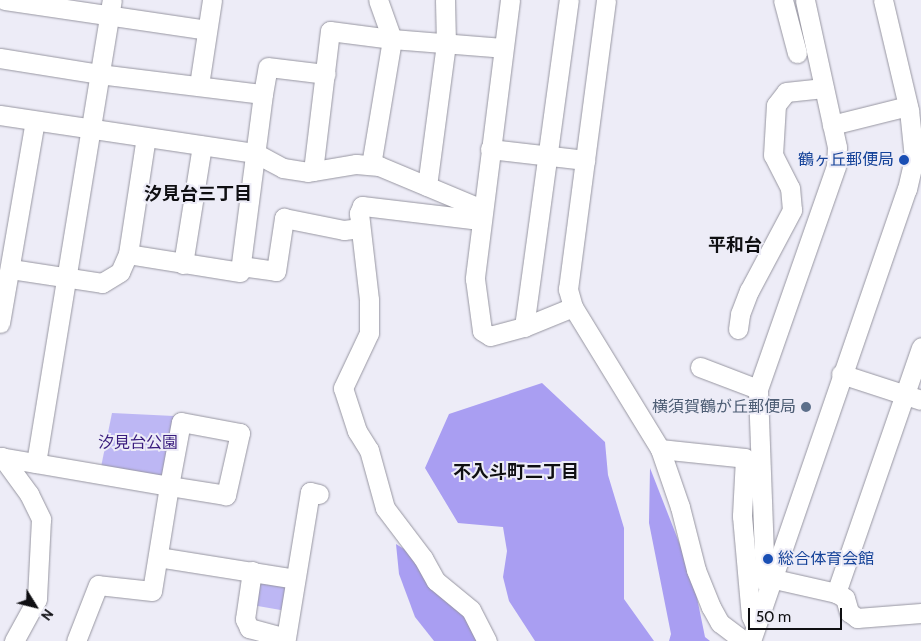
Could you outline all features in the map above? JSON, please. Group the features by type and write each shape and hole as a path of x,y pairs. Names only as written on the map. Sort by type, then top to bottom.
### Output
{"street":[{"path":"5,0 111,8 208,30"},
{"path":"199,85 212,0"},
{"path":"371,165 392,39 378,0"},
{"path":"427,186 446,44 445,0"},
{"path":"510,0 481,214 475,279 482,331 490,336 524,327 573,307"},
{"path":"524,327 569,0"},
{"path":"606,0 568,289 573,307 660,449 680,507 696,570 720,623 744,641"},
{"path":"782,0 797,54"},
{"path":"768,585 758,389 836,166 832,125 804,0"},
{"path":"753,633 841,374 908,189 914,158 913,107 883,0"},
{"path":"36,463 111,8"},
{"path":"313,171 330,31 392,39 503,48"},
{"path":"0,58 99,74 263,94"},
{"path":"128,254 240,272 268,67 326,74"},
{"path":"738,328 740,314 749,291 792,210 793,200 790,188 773,155 776,105 786,92 824,88"},
{"path":"832,125 913,107"},
{"path":"0,115 255,153 283,168 313,171 356,164 371,165 427,186 481,214"},
{"path":"1,328 35,121"},
{"path":"11,269 102,283 111,280 126,263 146,137"},
{"path":"182,264 202,146"},
{"path":"490,150 585,160"},
{"path":"481,214 362,206 360,228 369,300 369,333 364,351 343,388 352,419 369,450 385,508 423,558 436,581 471,610 480,622 487,641"},
{"path":"241,266 276,271 284,218 344,230 360,228"},
{"path":"836,593 912,397 921,347"},
{"path":"700,367 758,389"},
{"path":"841,374 912,397"},
{"path":"1,457 169,486 226,495 240,432 181,422 169,486 152,591 98,585 76,641"},
{"path":"660,449 745,458 742,516 753,633"},
{"path":"1,457 29,494 40,519 37,599 14,641"},
{"path":"252,571 245,619 249,628 286,638 310,492 319,494"},
{"path":"158,557 296,579"},
{"path":"768,585 836,593 845,598 849,612 857,618 921,613"}],"green space":[{"name":"汐見台公園","path":"112,413 174,416 165,477 101,467"},
{"path":"260,577 289,582 284,611 255,606"}],"shaded area":[{"path":"542,383 605,442 608,475 624,528 624,599 654,641 535,641 509,601 503,577 507,551 503,527 458,523 425,468 449,414"},
{"path":"650,468 693,578 705,637 710,641 669,641 671,634 649,523"},
{"path":"396,544 439,571 479,641 434,641 415,617 399,574"}],"place":[{"name":"鶴ヶ丘郵便局","path":"904,160"},
{"name":"横須賀鶴が丘郵便局","path":"806,407"},
{"name":"総合体育会館","path":"768,559"}],"district":[{"name":"汐見台三丁目","path":"198,194"},
{"name":"平和台","path":"735,245"},
{"name":"不入斗町二丁目","path":"516,472"}]}
